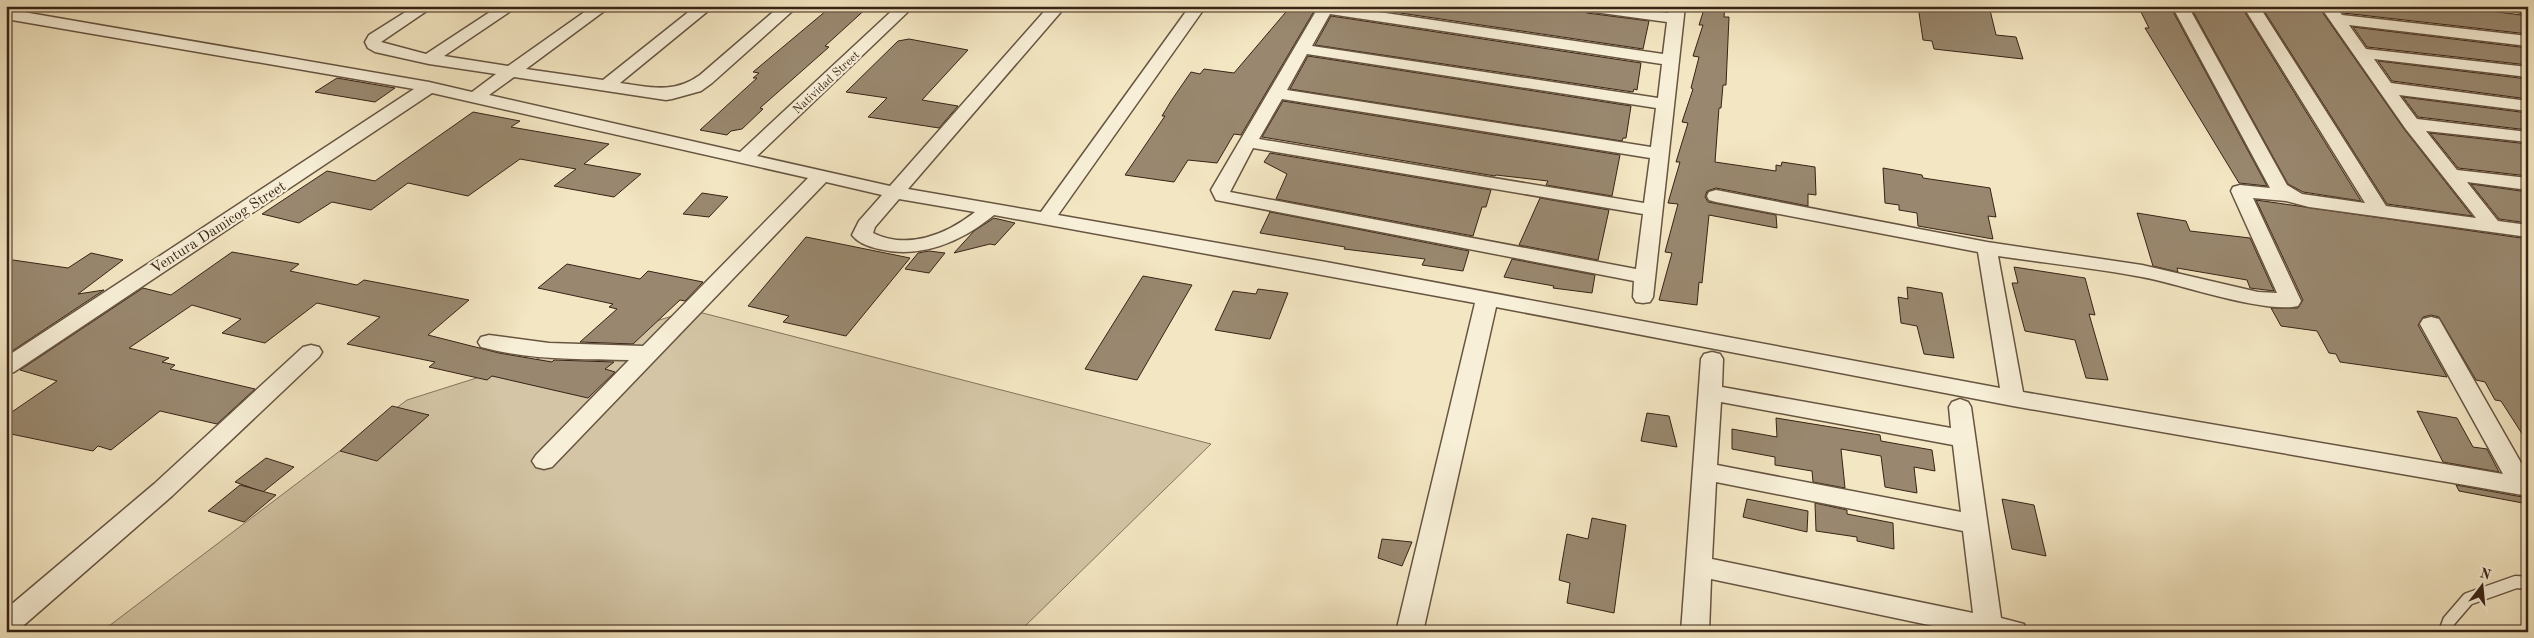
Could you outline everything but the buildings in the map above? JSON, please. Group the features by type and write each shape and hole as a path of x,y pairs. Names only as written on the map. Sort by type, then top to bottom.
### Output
{"street":[{"path":"426,6 373,42 374,45 380,49 429,58 666,95 695,86 790,6"},
{"path":"429,58 510,6"},
{"path":"474,98 603,6"},
{"path":"606,86 706,6"},
{"name":"Natividad Street","path":"745,157 906,6"},
{"path":"990,208 976,221 962,230 944,239 919,246 872,241 862,235 866,225 894,192 1058,6"},
{"path":"1047,217 1198,6"},
{"path":"1587,6 1677,13 1644,287 1223,196 1220,190 1326,8 1671,60"},
{"path":"2180,6 2280,189 2288,195"},
{"path":"2251,6 2380,210"},
{"path":"2508,6 2528,8"},
{"path":"2332,13 2411,124 2492,226"},
{"path":"2332,13 2528,40"},
{"path":"6,14 429,87 894,192 1047,217 1487,298 2013,398 2524,486"},
{"path":"1303,49 1665,104"},
{"path":"2362,53 2528,72"},
{"name":"Ventura Damicog Street","path":"7,366 429,87"},
{"path":"2387,88 2528,106"},
{"path":"1276,94 1659,154"},
{"path":"2411,124 2528,137"},
{"path":"1247,142 1652,210"},
{"path":"544,461 822,175"},
{"path":"2451,175 2528,184"},
{"path":"1716,196 1988,248 2142,271 2258,298 2292,301 2240,192 2288,195 2309,201 2528,231"},
{"path":"1988,248 2013,398"},
{"path":"1409,632 1487,298"},
{"path":"2431,324 2524,486"},
{"path":"489,342 552,351 649,353"},
{"path":"6,625 163,490 311,352"},
{"path":"1695,632 1712,358"},
{"path":"1709,392 1964,439"},
{"path":"1960,407 1989,629"},
{"path":"1704,471 1975,524"},
{"path":"1699,566 1989,629 2014,632"}],"lane":[{"path":"2445,632 2449,621 2468,599 2516,582 2528,583"}],"shaded area":[{"path":"691,310 1211,444 1019,632 101,632 407,400"}]}
